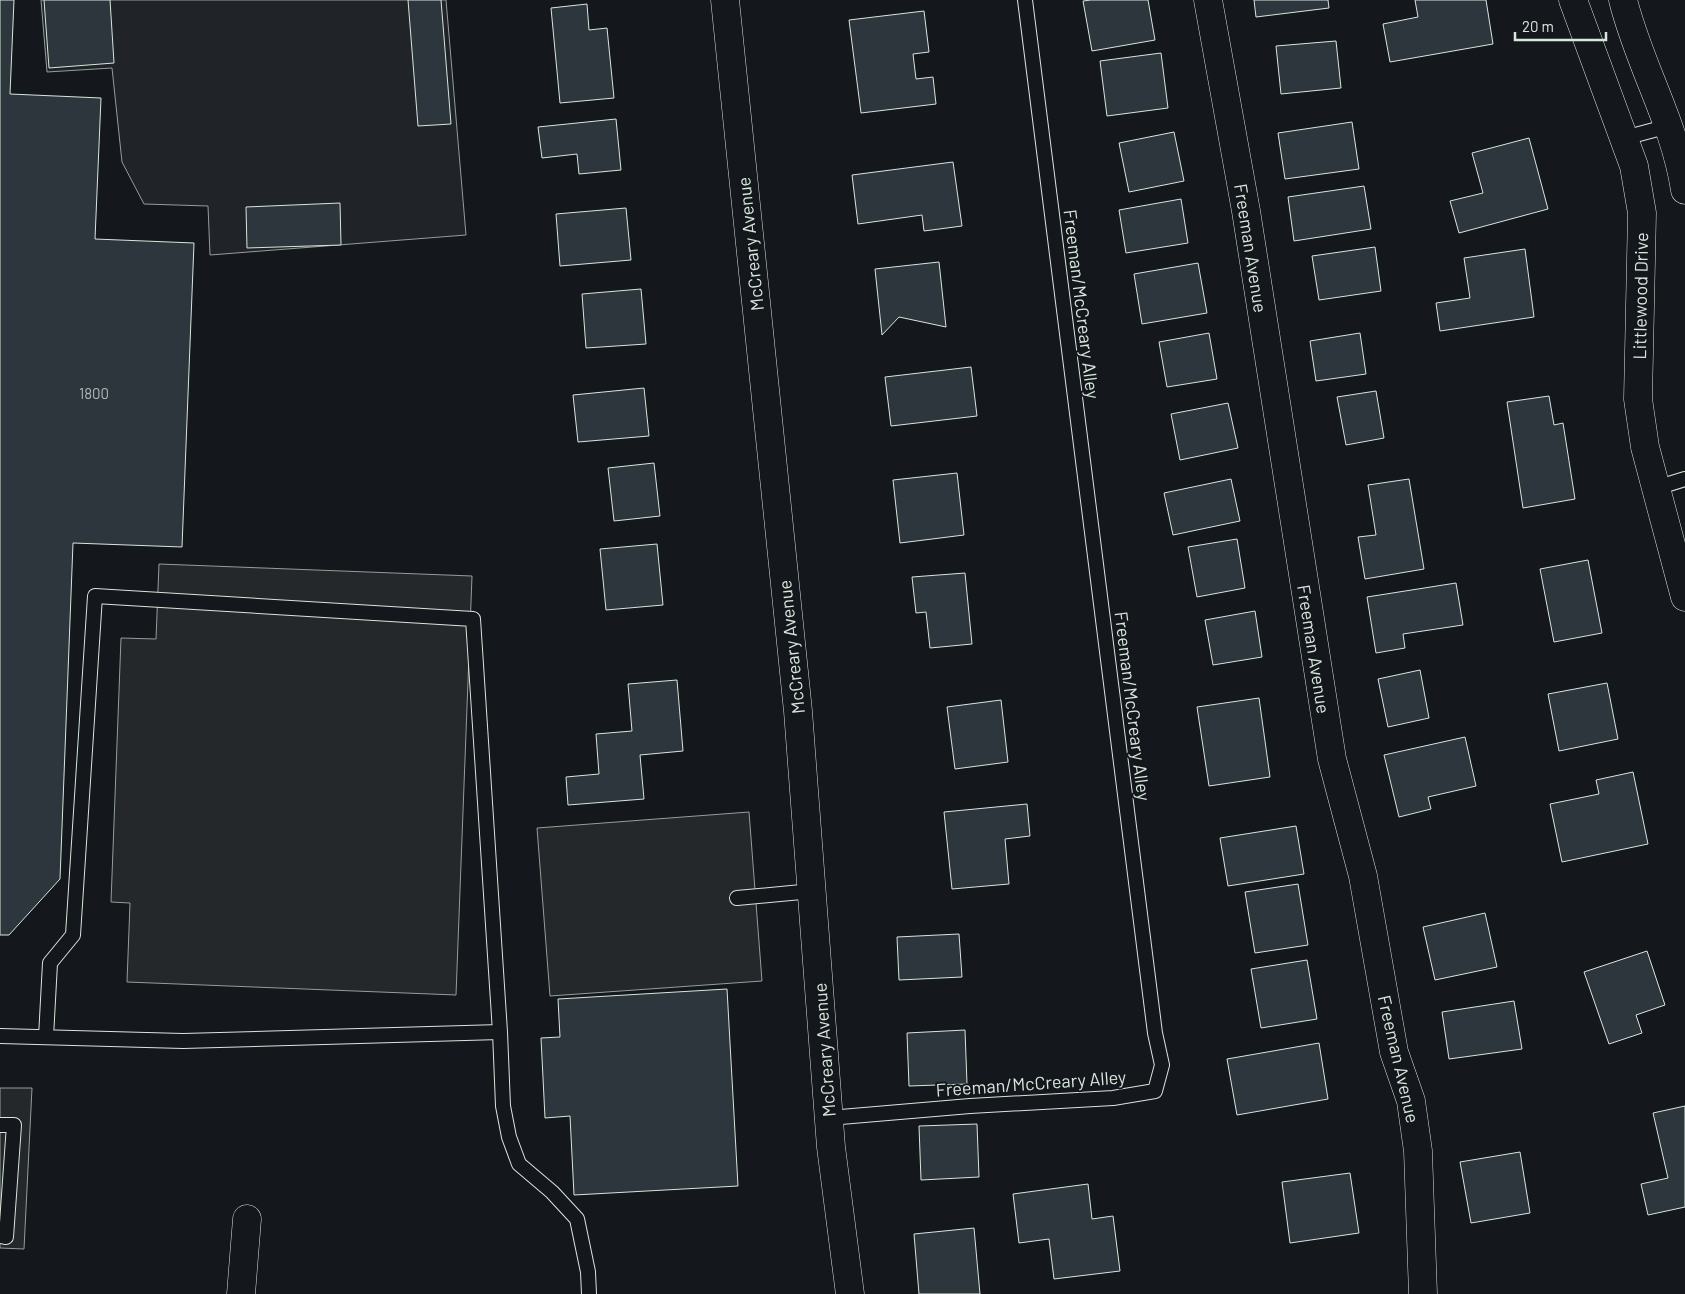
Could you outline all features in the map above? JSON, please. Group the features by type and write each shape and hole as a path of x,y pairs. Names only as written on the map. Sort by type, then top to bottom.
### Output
{"street":[{"name":"McCreary Avenue","path":"725,0 798,711 831,1147 850,1294"},
{"name":"Freeman Avenue","path":"1208,0 1246,211 1332,759 1363,876 1394,1052 1411,1102 1418,1151 1423,1294"},
{"name":"Littlewood Drive","path":"1573,0 1634,166 1642,213 1638,399 1645,446 1685,597"},
{"path":"1623,0 1630,28 1669,126 1683,175 1685,190"},
{"path":"241,1294 247,1219"}],"lane":[{"name":"Freeman/McCreary Alley","path":"829,1118 970,1106 1113,1098 1155,1091 1162,1065 1155,1033 1025,0"},
{"path":"1624,138 1669,126"},
{"path":"1656,488 1685,479"},
{"path":"46,1037 50,964 73,935 95,596 473,619 500,1032 503,1106 509,1137 519,1164 552,1192 577,1219 588,1272 590,1294"},
{"path":"737,898 812,891"},
{"path":"0,1036 183,1041 500,1032"},
{"path":"0,1125 14,1125 6,1237 0,1236"}],"shaded area":[{"path":"41,0 446,0 466,235 210,255 208,206 144,204 122,162 112,68 47,72"},
{"path":"159,564 472,576 456,995 127,982 130,903 111,902 121,638 156,639"},
{"path":"749,812 762,981 550,996 537,828"},
{"path":"0,1088 32,1088 24,1249 0,1248"}],"building":[{"path":"0,0 14,0 10,94 101,98 95,239 194,243 182,547 73,543 60,879 9,935 0,935"},
{"path":"44,0 110,0 114,63 49,68"},
{"path":"408,0 441,0 451,124 418,126"},
{"path":"1148,0 1155,40 1092,51 1083,1"},
{"path":"1254,0 1328,0 1329,8 1256,17"},
{"path":"1415,0 1486,0 1493,44 1390,62 1383,24 1418,17"},
{"path":"587,4 589,30 607,28 614,98 560,103 551,8"},
{"path":"924,11 929,52 913,54 916,79 933,77 936,104 861,113 849,20"},
{"path":"1336,41 1341,88 1281,94 1276,46"},
{"path":"1161,53 1168,108 1107,116 1100,61"},
{"path":"616,119 621,170 579,174 577,154 542,158 538,127"},
{"path":"1352,122 1359,169 1285,179 1278,133"},
{"path":"1174,132 1184,181 1129,192 1119,143"},
{"path":"1529,138 1548,209 1459,233 1450,201 1483,193 1472,153"},
{"path":"953,162 962,226 924,231 922,215 858,224 852,175"},
{"path":"1364,186 1371,229 1294,241 1288,197"},
{"path":"1181,199 1188,243 1126,253 1119,210"},
{"path":"340,203 341,245 247,248 246,207"},
{"path":"626,208 631,260 560,266 556,214"},
{"path":"1375,247 1381,291 1319,300 1312,256"},
{"path":"1525,249 1534,317 1440,331 1436,303 1470,298 1464,258"},
{"path":"939,262 946,327 899,317 882,335 875,269"},
{"path":"1198,263 1207,313 1142,324 1134,274"},
{"path":"641,289 646,344 586,348 582,294"},
{"path":"1209,333 1217,379 1167,387 1159,342"},
{"path":"1360,333 1366,374 1316,381 1310,341"},
{"path":"971,367 977,416 891,426 885,377"},
{"path":"644,388 649,436 578,442 573,395"},
{"path":"1376,391 1384,438 1346,445 1337,397"},
{"path":"1549,396 1554,425 1563,423 1575,499 1523,508 1507,402"},
{"path":"1228,403 1238,448 1180,460 1171,414"},
{"path":"654,463 660,516 614,521 608,468"},
{"path":"957,473 964,535 900,543 893,480"},
{"path":"1231,479 1240,521 1173,535 1164,493"},
{"path":"1409,479 1424,569 1365,579 1358,537 1376,535 1368,485"},
{"path":"1237,539 1245,588 1197,597 1188,547"},
{"path":"657,544 663,605 606,610 600,549"},
{"path":"1588,560 1602,633 1554,642 1540,569"},
{"path":"965,573 972,644 930,648 926,612 916,613 912,577"},
{"path":"1456,583 1463,625 1403,634 1405,648 1376,653 1367,597"},
{"path":"1255,611 1262,657 1213,665 1205,620"},
{"path":"1420,670 1429,718 1388,727 1378,679"},
{"path":"677,680 683,751 640,755 644,799 568,805 566,777 599,774 596,734 632,731 628,684"},
{"path":"1607,683 1618,739 1559,751 1548,694"},
{"path":"1259,698 1270,777 1209,786 1197,707"},
{"path":"1001,700 1008,762 955,769 947,707"},
{"path":"1465,737 1476,786 1428,797 1431,809 1399,817 1384,755"},
{"path":"1633,772 1648,844 1562,862 1550,804 1599,794 1596,780"},
{"path":"1027,804 1030,836 1005,839 1009,884 952,889 944,812"},
{"path":"1296,826 1304,874 1228,886 1220,838"},
{"path":"1298,884 1308,945 1255,953 1245,892"},
{"path":"1485,913 1497,967 1435,980 1423,927"},
{"path":"959,934 962,977 899,980 897,937"},
{"path":"1647,951 1665,1005 1636,1015 1642,1033 1609,1044 1584,972"},
{"path":"1307,960 1317,1019 1261,1028 1251,969"},
{"path":"727,989 738,1186 574,1195 570,1116 545,1118 541,1038 560,1037 558,999"},
{"path":"1514,1001 1522,1049 1449,1059 1442,1012"},
{"path":"965,1030 967,1084 909,1086 907,1033"},
{"path":"1319,1043 1328,1099 1237,1115 1227,1059"},
{"path":"1685,1106 1685,1207 1648,1215 1641,1184 1668,1178 1653,1113"},
{"path":"977,1124 979,1177 921,1180 919,1126"},
{"path":"1520,1152 1530,1213 1471,1223 1460,1162"},
{"path":"1350,1173 1359,1233 1290,1243 1282,1182"},
{"path":"1088,1184 1092,1219 1113,1216 1120,1271 1054,1279 1049,1239 1019,1243 1013,1194"},
{"path":"974,1228 980,1294 919,1294 914,1234"}]}
